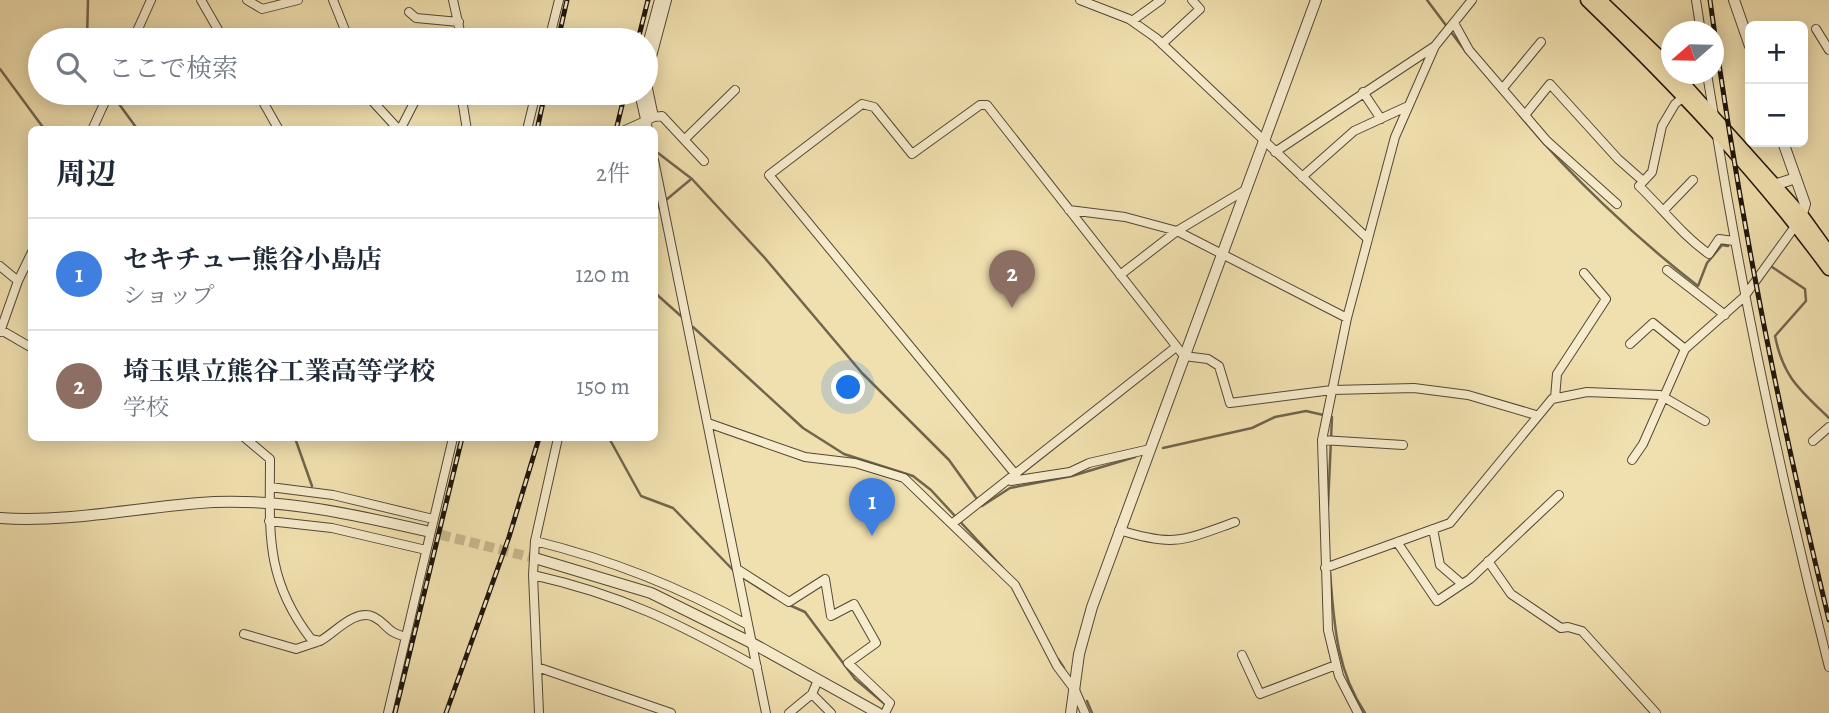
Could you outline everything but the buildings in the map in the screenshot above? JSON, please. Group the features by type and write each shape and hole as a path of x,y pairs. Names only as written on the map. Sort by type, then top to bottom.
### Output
{"highway":[{"path":"1587,0 1714,114 1774,185 1829,270"},
{"path":"1600,0 1661,59"},
{"path":"1682,84 1717,132 1828,249"}],"street":[{"path":"138,28 151,0"},
{"path":"201,0 217,28"},
{"path":"247,0 262,9 298,0"},
{"path":"333,0 344,28"},
{"path":"453,0 460,28"},
{"path":"552,28 559,0"},
{"path":"652,28 660,0"},
{"path":"658,34 667,0"},
{"path":"1080,0 1132,21 1162,44 1368,239"},
{"path":"1132,21 1161,0"},
{"path":"1162,44 1200,9 1192,0"},
{"path":"1071,713 1084,632 1119,530 1316,0"},
{"path":"1357,713 1336,665 1328,631 1325,568 1326,422 1347,318 1406,107 1435,46 1472,0"},
{"path":"1696,0 1699,21"},
{"path":"1734,0 1745,32"},
{"path":"409,12 416,18 459,22"},
{"path":"1453,24 1469,50 1547,141 1618,204"},
{"path":"1816,29 1829,50"},
{"path":"1503,88 1541,42"},
{"path":"1275,152 1435,46"},
{"path":"1525,115 1550,84 1618,159 1643,181"},
{"path":"1709,84 1744,297 1773,439 1829,667"},
{"path":"685,139 735,90"},
{"path":"1363,92 1381,119"},
{"path":"1688,93 1675,104 1662,126 1652,172 1639,186 1676,221 1684,236 1709,254 1720,239 1734,241"},
{"path":"1012,478 769,175 862,104 874,107 912,154 980,105 987,105 1184,356 1208,359 1219,366 1230,403 1332,390 1414,388 1468,395 1536,415"},
{"path":"94,126 103,105"},
{"path":"265,105 277,126"},
{"path":"376,105 396,126"},
{"path":"402,126 413,105"},
{"path":"463,105 466,126"},
{"path":"528,126 533,105"},
{"path":"644,105 650,122 662,116 704,161"},
{"path":"1302,177 1354,131 1406,107"},
{"path":"1632,460 1643,444 1685,349 1744,297 1799,221 1805,204 1785,147"},
{"path":"1774,185 1796,178"},
{"path":"658,179 766,713"},
{"path":"1664,210 1693,180"},
{"path":"1120,275 1177,231 1247,189"},
{"path":"1069,210 1125,217 1177,231 1347,318"},
{"path":"28,260 0,331 28,346"},
{"path":"0,266 18,281"},
{"path":"1667,270 1725,315"},
{"path":"1555,398 1557,374 1606,299 1584,273"},
{"path":"1630,344 1653,323 1685,349"},
{"path":"954,523 1176,346"},
{"path":"1325,568 1450,523 1502,463 1536,415 1555,398 1587,392 1664,397 1705,421"},
{"path":"708,423 805,457 889,471 904,478 922,492 1015,585 1057,666 1075,690 1085,713"},
{"path":"1813,441 1829,427"},
{"path":"1324,440 1403,445"},
{"path":"249,441 270,459 269,520 272,552 291,613 311,639 320,641"},
{"path":"388,713 452,441"},
{"path":"539,713 533,575 535,541 557,441"},
{"path":"1012,478 1070,472 1089,463 1150,449"},
{"path":"270,487 333,495 433,519"},
{"path":"1396,542 1437,601 1462,584 1559,495"},
{"path":"0,518 52,519 161,506 269,503 353,514 426,531"},
{"path":"269,520 332,528 426,550"},
{"path":"1119,530 1156,542 1176,541 1235,522"},
{"path":"1433,529 1440,565 1462,584"},
{"path":"535,541 591,555 654,577 748,625"},
{"path":"538,559 651,593 752,643 818,680 885,710"},
{"path":"1488,561 1511,594 1561,628 1582,631 1656,713"},
{"path":"738,570 789,602 825,579 831,616 854,604 876,643 848,663 885,710"},
{"path":"533,575 584,586 647,608 757,667"},
{"path":"244,634 296,649 320,641 350,619 363,615 375,617 388,632 407,637"},
{"path":"1242,655 1260,694 1336,665"},
{"path":"537,667 671,713"},
{"path":"789,713 812,694 818,680"},
{"path":"812,694 831,713"}],"waterway":[{"path":"87,28 88,0"},
{"path":"1427,0 1466,52"},
{"path":"0,69 42,126"},
{"path":"120,105 135,126"},
{"path":"524,126 531,105"},
{"path":"1518,113 1558,159 1604,204 1651,248 1698,286 1707,263 1722,245 1728,246"},
{"path":"658,153 692,179 764,257 862,373 949,460 982,506 1010,488 1072,476 1135,457"},
{"path":"666,200 690,180"},
{"path":"1772,267 1805,289 1806,301 1775,336 1778,350 1794,382 1829,418"},
{"path":"658,296 682,317"},
{"path":"693,327 803,428 844,454 913,476 931,490 1002,567"},
{"path":"1163,448 1252,428 1275,417 1306,411 1332,417 1328,506"},
{"path":"296,441 312,486"},
{"path":"611,441 641,496 673,508 734,571"},
{"path":"1330,572 1335,627 1342,663 1355,697 1365,713"},
{"path":"742,577 775,598"},
{"path":"787,604 805,612 855,679 886,705"},
{"path":"1058,659 1064,668"},
{"path":"1087,701 1092,713"}],"tunnel":[{"path":"426,531 538,559"}],"railway":[{"path":"561,28 567,0"},
{"path":"641,28 648,0"},
{"path":"1710,0 1733,156 1761,312 1829,620"},
{"path":"538,126 542,105"},
{"path":"617,126 622,105"},
{"path":"395,713 461,441"},
{"path":"446,713 509,537 538,441"}],"place":[{"name":"埼玉県立熊谷工業高等学校","path":"1012,308"},
{"name":"セキチュー熊谷小島店","path":"872,536"}]}
